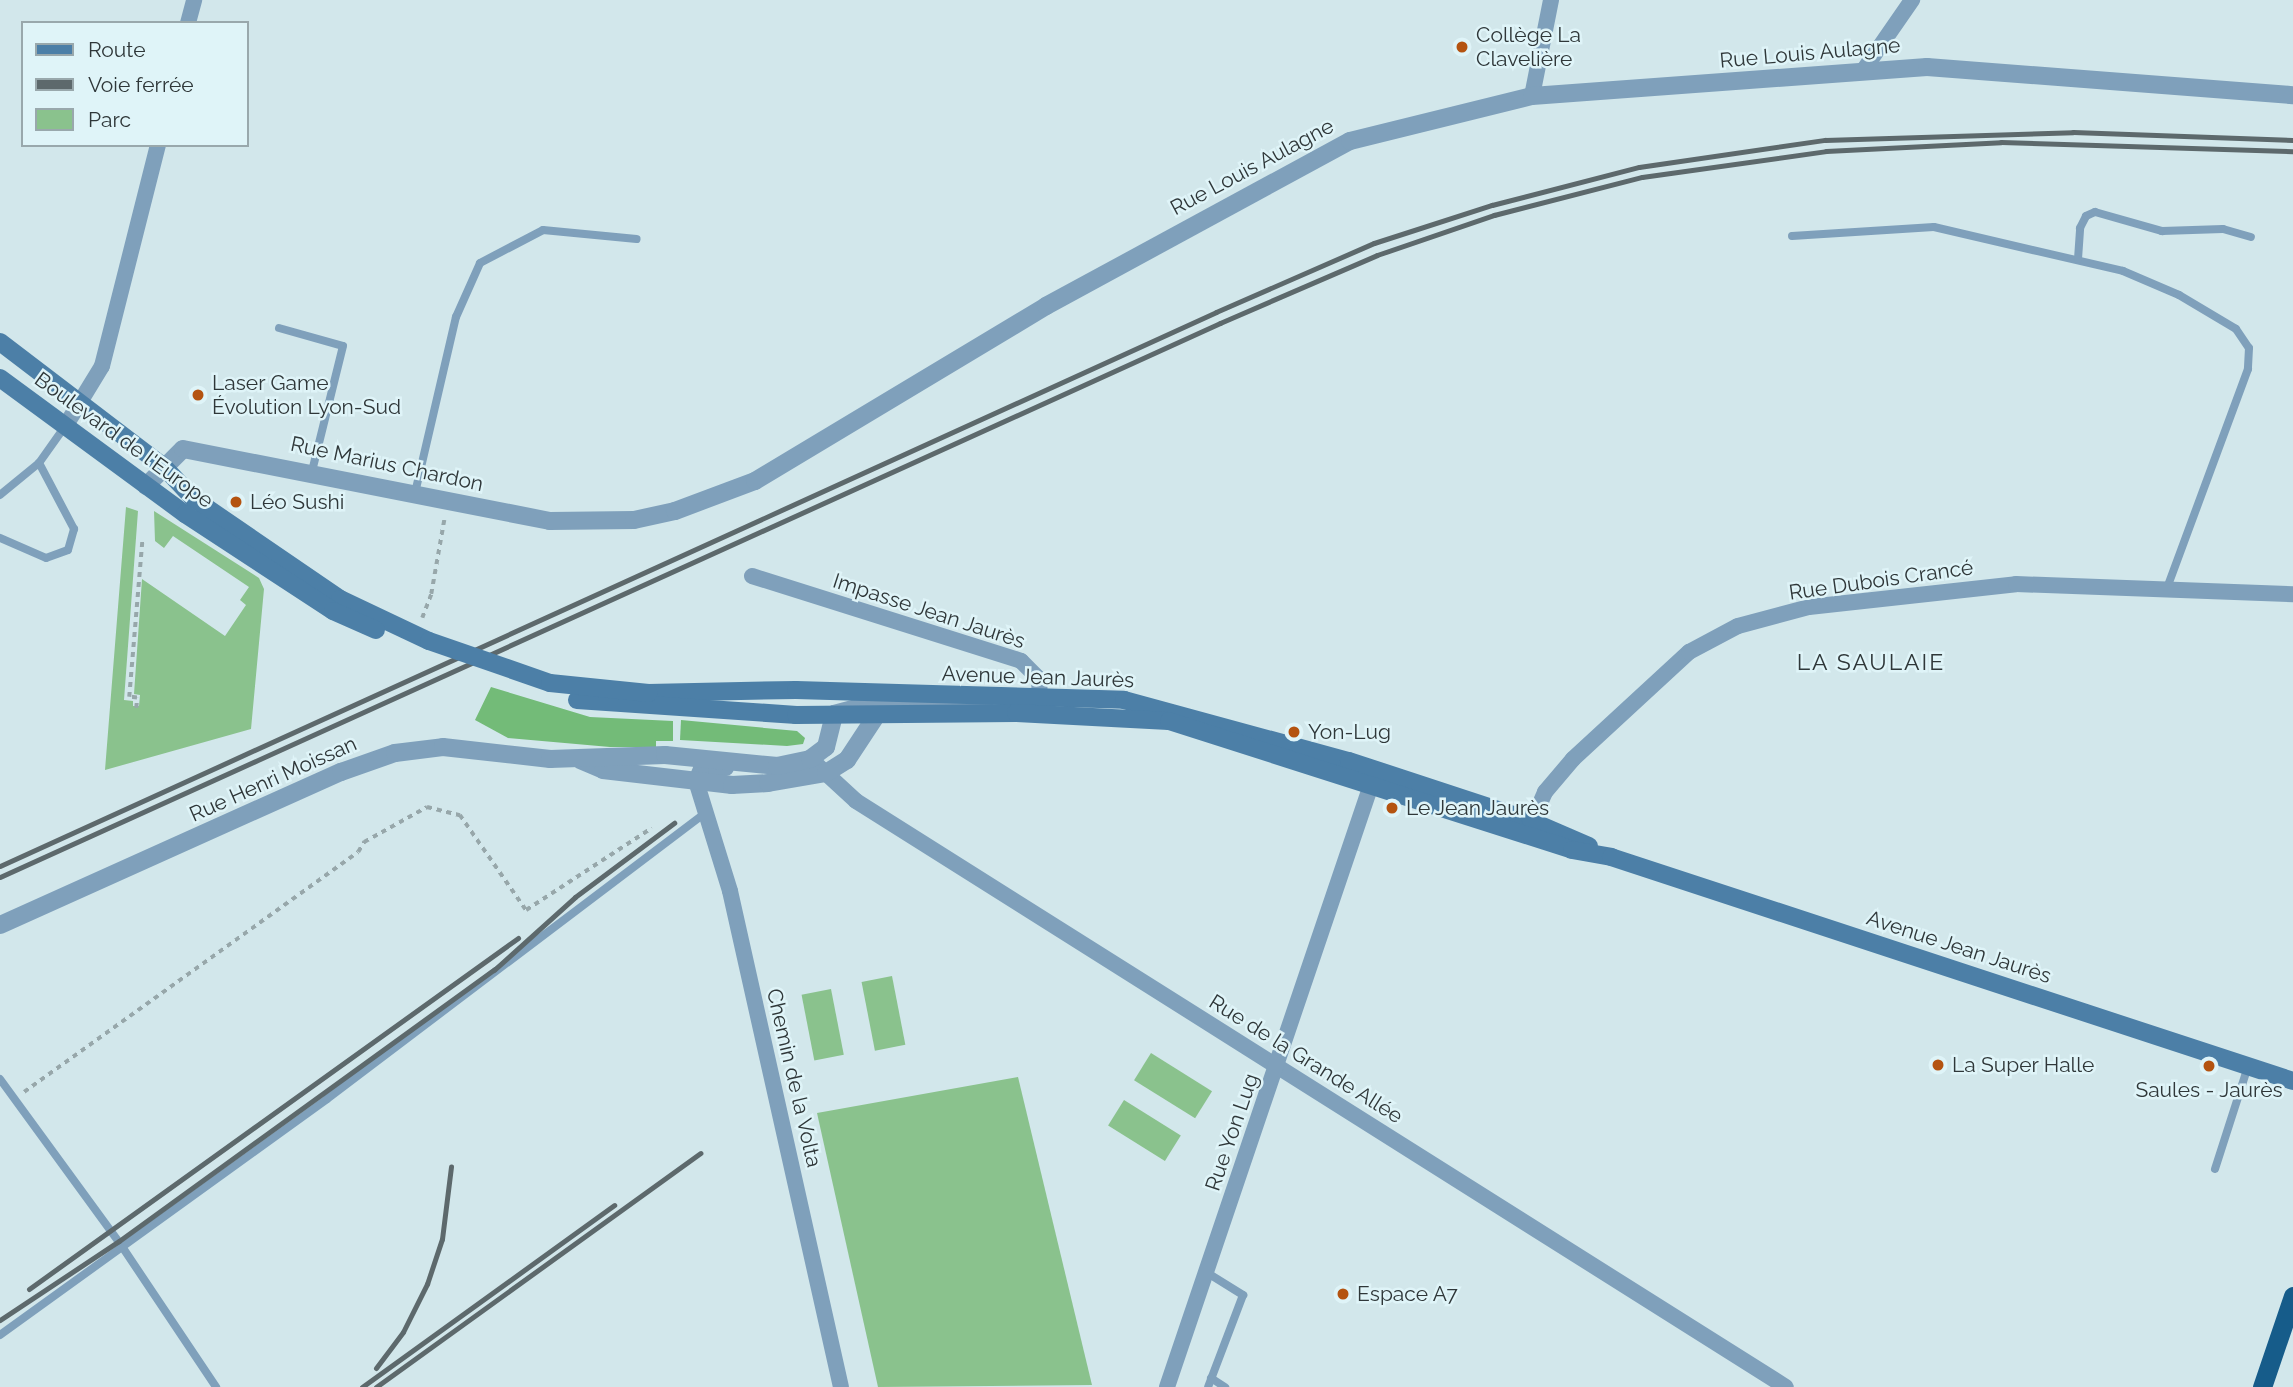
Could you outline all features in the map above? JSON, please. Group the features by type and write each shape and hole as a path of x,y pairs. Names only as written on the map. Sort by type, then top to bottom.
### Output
{"highway":[{"path":"2262,1387 2293,1296"}],"main road":[{"name":"Boulevard de l'Europe","path":"0,342 164,467 194,499 340,599 422,644"},
{"name":"Boulevard de l'Europe","path":"0,378 146,486 333,611 525,687 577,700 646,700"},
{"name":"Avenue Jean Jaurès","path":"646,700 831,691 1040,698 1150,705 2293,1081"},
{"name":"Avenue Jean Jaurès","path":"646,700 834,715 855,711 1016,713 1169,721 1374,777"}],"street":[{"path":"189,21 194,0"},
{"path":"1532,96 1551,0"},
{"path":"1865,68 1912,0"},
{"name":"Rue Louis Aulagne","path":"634,520 699,504 755,481 1046,306 1350,141 1532,96 1806,78 1865,68 1927,67 2293,95"},
{"path":"66,425 102,366 157,147"},
{"name":"Rue Marius Chardon","path":"146,486 183,449 312,471 550,521 634,520"},
{"name":"Impasse Jean Jaurès","path":"752,576 1021,661 1039,679 1040,698"},
{"name":"Rue Dubois Crancé","path":"1529,828 1545,792 1583,750 1689,652 1738,626 1810,607 2016,583 2293,594"},
{"path":"831,691 855,711 862,732"},
{"path":"855,711 981,704 988,697"},
{"path":"1016,713 1038,705 1040,698"},
{"path":"826,773 847,760 862,732 878,713"},
{"path":"810,759 826,747 834,715"},
{"name":"Rue Henri Moissan","path":"0,925 380,757 443,747 580,760 665,755 777,766 810,759"},
{"name":"Rue de la Grande Allée","path":"810,759 856,801 1786,1387"},
{"name":"Rue Henri Moissan","path":"580,760 603,770 696,781 768,783 826,773"},
{"name":"Rue Henri Moissan","path":"696,781 701,769 746,769 760,764"},
{"name":"Rue Yon Lug","path":"1167,1387 1374,777"},
{"name":"Chemin de la Volta","path":"696,781 730,891 841,1387"}],"lane":[{"path":"2078,259 2080,228 2086,216 2095,212 2162,231 2223,229 2251,237"},
{"path":"1792,236 1934,227 2123,271 2179,295 2236,329 2249,348 2239,401 2166,591"},
{"path":"415,493 456,317 480,263 543,230 637,239"},
{"path":"279,328 343,345 312,471"},
{"path":"0,495 39,463 66,425"},
{"path":"0,538 46,558 68,550 74,529 60,495 39,463"},
{"path":"0,1335 121,1245 327,1100 705,813"},
{"path":"2215,1169 2248,1066"},
{"path":"0,1079 121,1245 216,1387"},
{"path":"1206,1272 1244,1295 1209,1383 1225,1387"}],"path":[{"path":"424,614 432,594 447,500"},
{"path":"136,708 137,698 129,697 142,541"},
{"path":"15,1098 358,852 363,842 427,807 460,815 526,910 652,828"}],"green space":[{"path":"126,507 138,511 124,700 133,701 133,706 139,706 140,695 134,694 142,579 225,636 246,605 240,600 249,587 173,536 164,548 155,541 154,511 259,578 264,589 251,729 105,770"},
{"path":"491,687 590,717 673,721 673,741 656,741 656,747 610,747 508,738 475,720"},
{"path":"681,720 797,731 805,738 803,744 787,746 680,740"},
{"path":"892,976 905,1045 875,1051 862,982"},
{"path":"831,989 844,1055 814,1060 802,995"},
{"path":"1151,1053 1212,1091 1195,1118 1134,1080"},
{"path":"1018,1077 1092,1385 878,1387 817,1113"},
{"path":"1124,1100 1181,1136 1165,1161 1108,1125"}],"railway":[{"path":"0,866 1216,312 1374,243 1492,205 1639,167 1825,140 2073,132 2293,140"},
{"path":"0,877 1220,323 1377,255 1494,215 1642,177 1826,151 2001,142 2293,151"},
{"path":"0,1320 119,1241 494,970 575,897 674,823"},
{"path":"29,1289 518,938"},
{"path":"376,1387 701,1153"},
{"path":"376,1368 403,1332 427,1284 442,1239 451,1167"},
{"path":"362,1387 614,1205"}],"place":[{"name":"Collège La Clavelière","path":"1462,47"},
{"name":"Laser Game Évolution Lyon-Sud","path":"198,395"},
{"name":"Léo Sushi","path":"236,502"},
{"name":"Yon-Lug","path":"1294,732"},
{"name":"Le Jean Jaurès","path":"1392,808"},
{"name":"La Super Halle","path":"1938,1065"},
{"name":"Saules - Jaurès","path":"2209,1066"},
{"name":"Espace A7","path":"1343,1294"}],"district":[{"name":"LA SAULAIE","path":"1871,662"}]}
